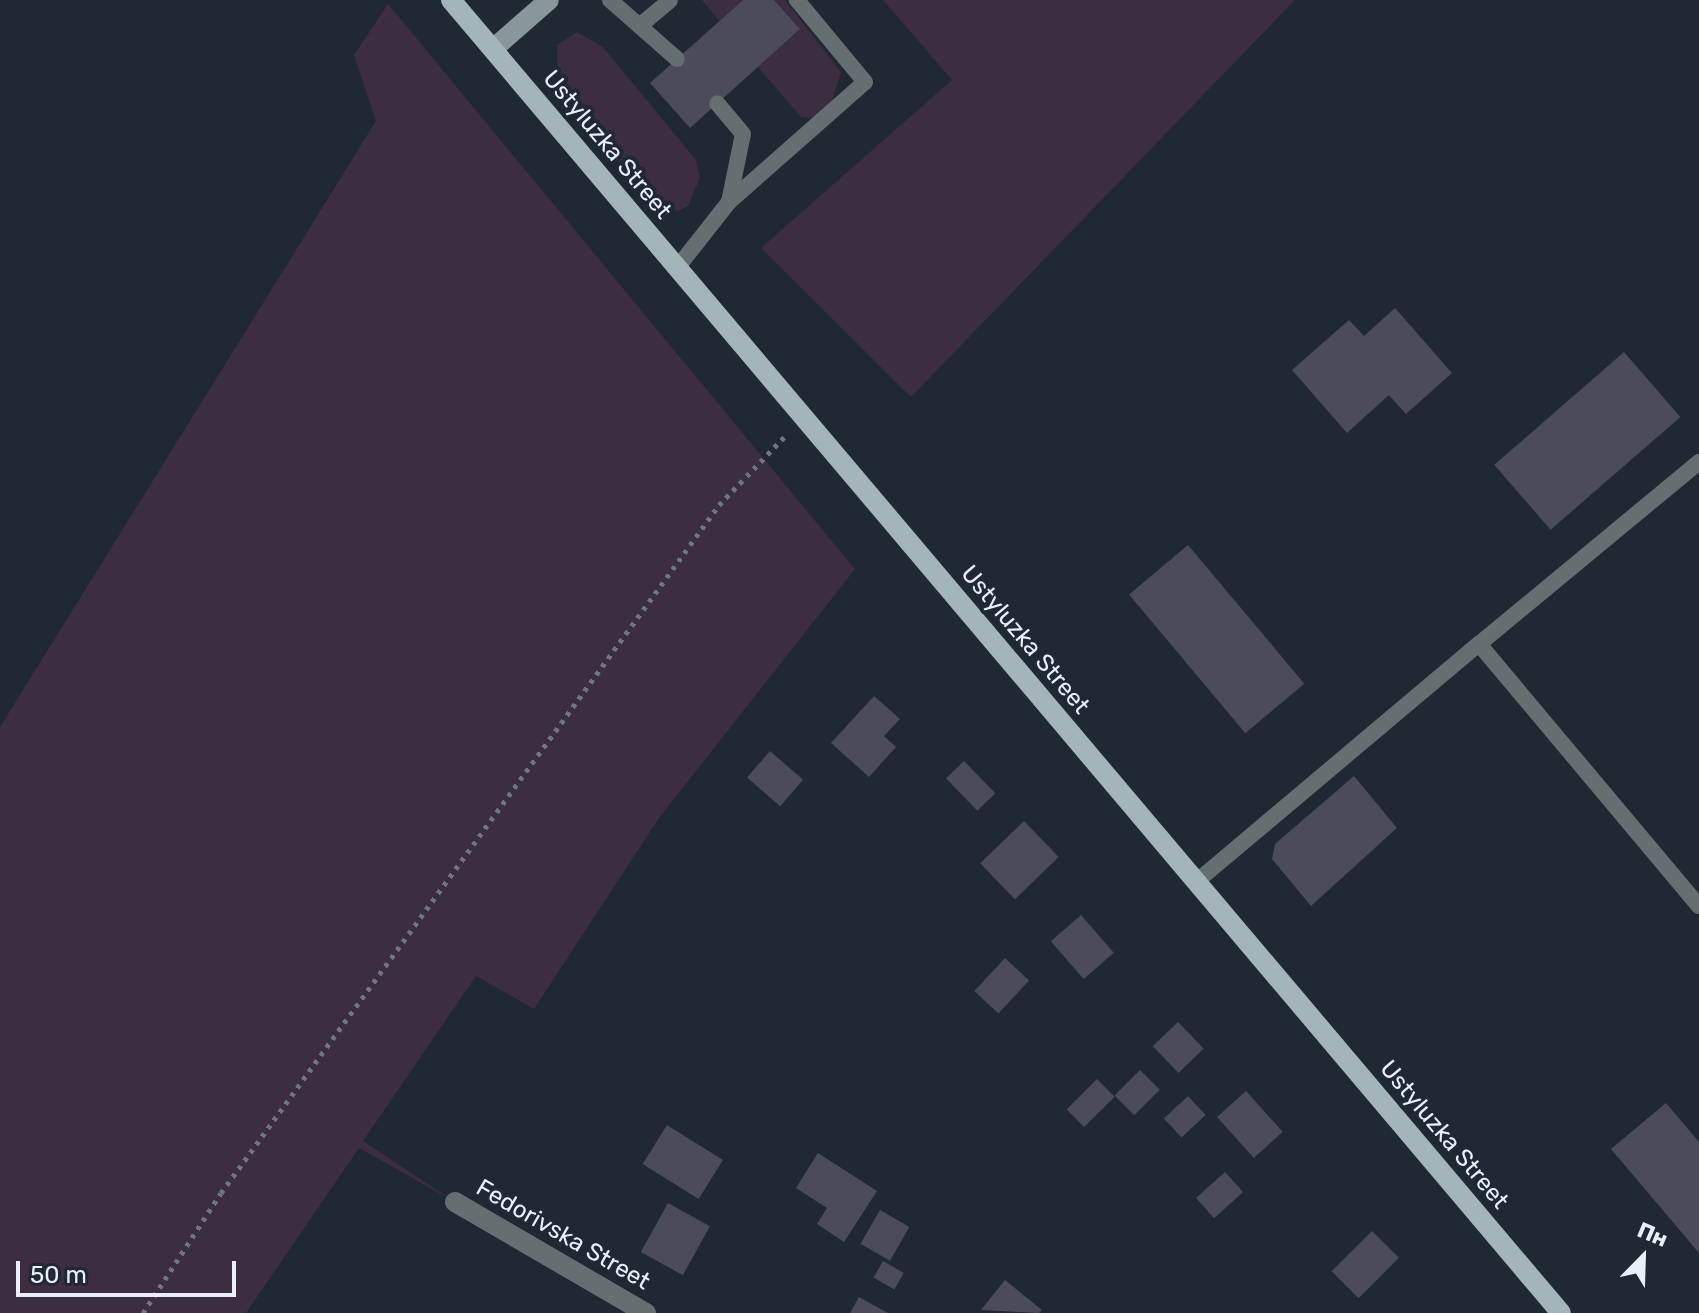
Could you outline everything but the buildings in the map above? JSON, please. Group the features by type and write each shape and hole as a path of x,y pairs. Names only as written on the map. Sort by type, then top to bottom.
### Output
{"main road":[{"name":"Ustyluzka Street","path":"451,0 1561,1313"}],"street":[{"path":"493,49 549,0"},
{"name":"Fedorivska Street","path":"455,1202 646,1313"}],"lane":[{"path":"610,0 643,23 677,59"},
{"path":"643,23 670,0"},
{"path":"677,268 729,202 865,82 797,0"},
{"path":"717,103 743,134 729,202"},
{"path":"1196,882 1699,462"},
{"path":"1479,644 1699,906"}],"path":[{"path":"143,1313 221,1193 719,505 803,417"}],"shaded area":[{"path":"702,0 743,0 719,21"},
{"path":"774,0 785,0 841,72 830,107 814,118 801,117 758,67 800,29"},
{"path":"883,0 1295,0 911,397 761,248 952,80"},
{"path":"388,4 855,569 659,818 534,1009 476,976 363,1141 455,1202 359,1148 246,1313 0,1313 0,727 376,121 354,55"},
{"path":"577,32 603,47 696,160 700,178 688,206 678,211 651,201 558,93 557,45"}]}
